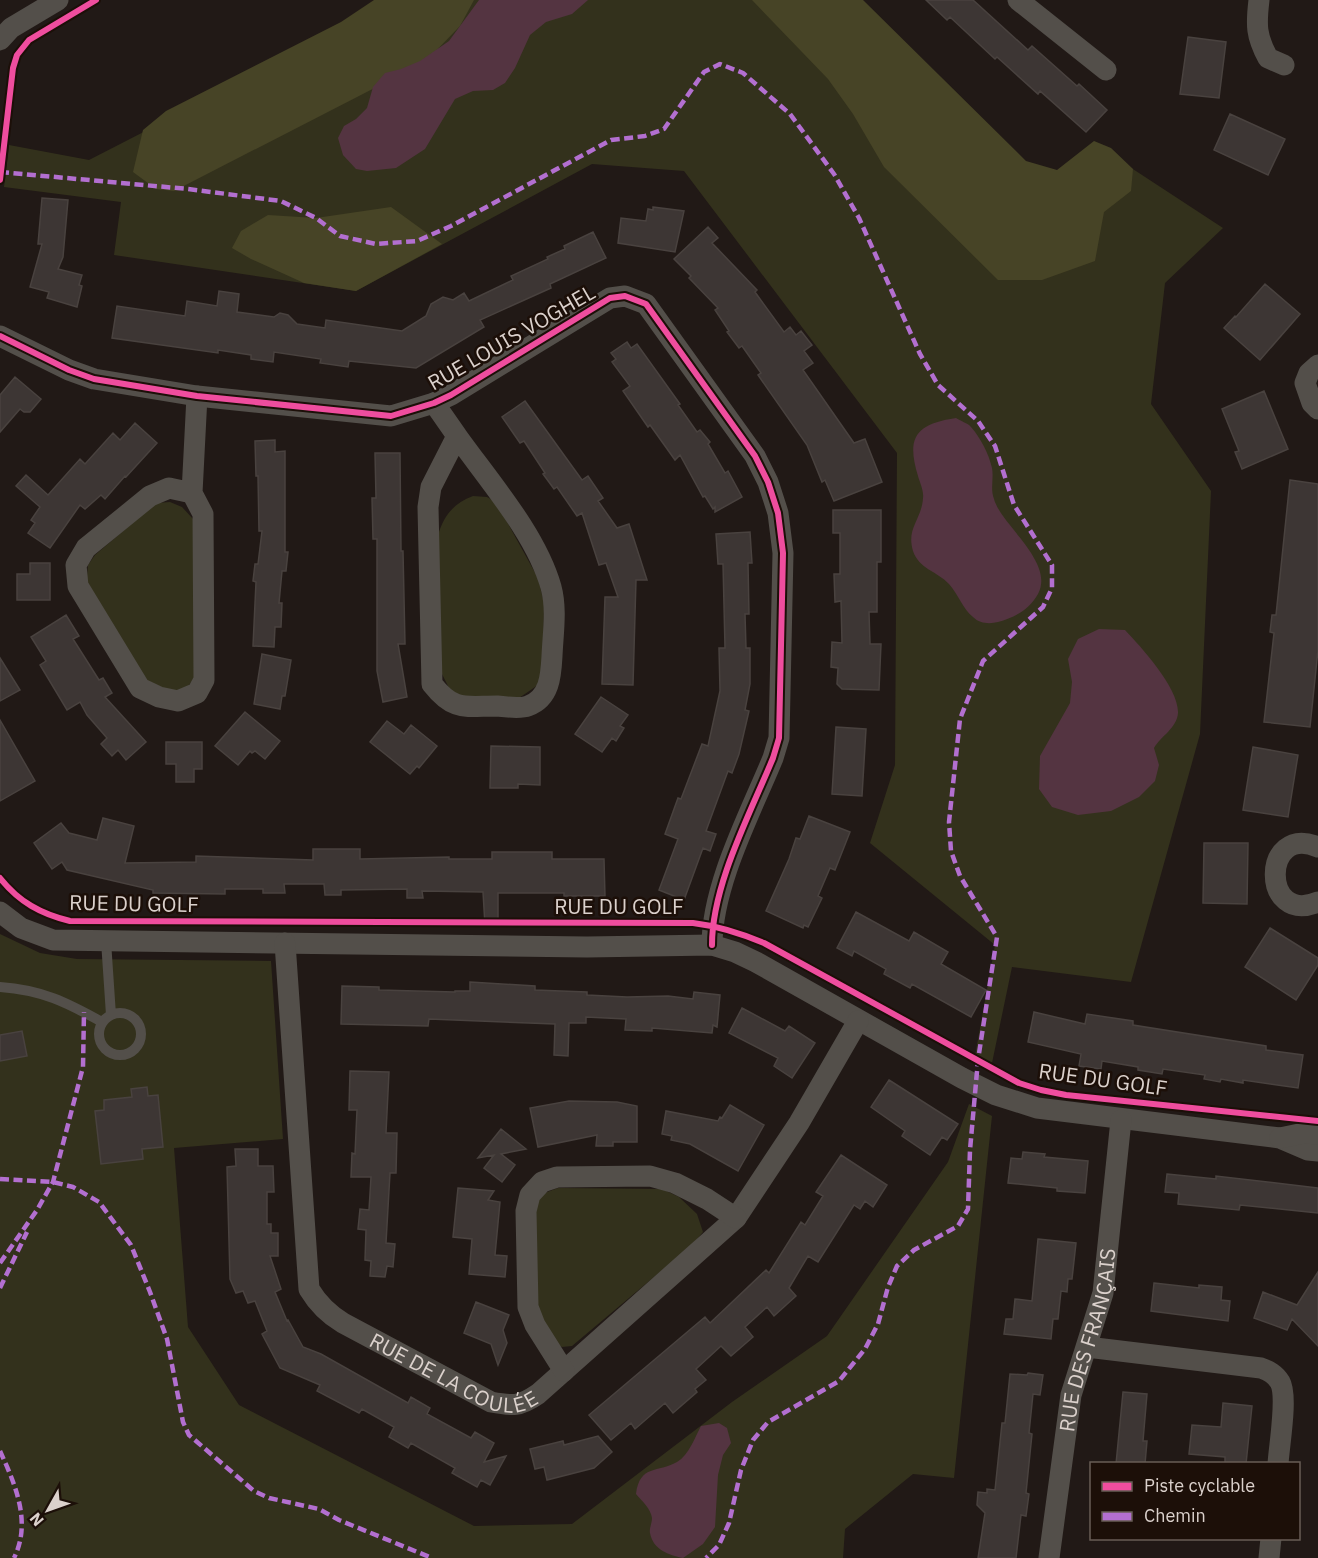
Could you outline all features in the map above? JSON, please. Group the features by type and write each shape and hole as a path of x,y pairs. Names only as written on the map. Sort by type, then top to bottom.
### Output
{"street":[{"path":"0,40 11,28 58,0"},
{"path":"1259,0 1258,40 1268,58 1284,65"},
{"path":"1021,1 1106,70"},
{"name":"RUE LOUIS VOGHEL","path":"0,336 69,370 94,379 197,396 391,416 434,403 451,395 610,298 625,296 646,304 755,456 768,482 778,513 783,553 779,738 719,893 712,925 712,945"},
{"path":"1318,365 1309,373 1305,383 1312,403 1318,409"},
{"path":"192,493 169,488 150,496 86,548 76,565 78,586 140,688 159,697 178,701 197,693 204,680 203,514 192,493 197,396"},
{"path":"434,403 529,537 551,588 554,610 551,674 547,688 539,699 527,707 460,706 449,703 432,684 428,507 431,487 457,436"},
{"path":"1317,845 1299,844 1288,848 1279,857 1274,868 1274,880 1279,891 1287,900 1298,905 1311,905 1318,902"},
{"name":"RUE DU GOLF","path":"0,912 21,928 53,940 587,947 712,945 756,962 858,1021 996,1095 1037,1108 1280,1138 1308,1150 1318,1151"},
{"name":"RUE DE LA COULÉE","path":"285,943 309,1289 318,1303 343,1323 491,1401 508,1405 523,1404 564,1371 736,1218 800,1123 858,1021"},
{"name":"RUE DES FRANÇAIS","path":"1049,1558 1071,1395 1104,1293 1121,1120"},
{"name":"RUE DU GOLF","path":"1280,1138 1304,1133 1318,1134"},
{"path":"564,1371 544,1341 528,1307 526,1211 530,1195 542,1182 557,1177 650,1176 675,1183 708,1199 736,1218"},
{"path":"1087,1347 1261,1368 1272,1372 1281,1383 1284,1394 1278,1462"},
{"path":"1269,1558 1271,1540"}],"lane":[{"path":"0,987 26,989 50,996 106,1019 106,941"}],"shaded area":[{"path":"374,0 474,0 460,26 429,58 174,191 156,189 133,172 143,130 166,111 341,22"},
{"path":"393,0 822,0 1094,260 1113,156 1223,228 1165,283 1151,404 1211,491 1200,734 1131,982 1012,967 992,1063 975,1056 995,945 870,843 895,765 897,453 684,171 592,164 356,291 114,255 121,202 4,187 9,145 89,160 377,12"},
{"path":"479,0 588,0 572,14 546,22 530,35 515,68 505,83 493,90 473,91 455,99 425,149 396,168 367,171 356,169 343,155 338,138 344,126 356,119 367,108 373,87 385,73 420,61 449,41"},
{"path":"752,0 863,0 1026,161 1057,170 1094,141 1111,148 1133,169 1131,191 1104,212 1095,261 1042,280 998,280 884,167 853,114 828,79"},
{"path":"391,207 442,244 356,291 304,283 232,248 241,231 268,215 316,218"},
{"path":"956,418 970,426 984,446 992,468 993,495 999,509 1025,544 1039,569 1041,582 1034,600 1021,612 995,623 982,622 969,614 949,584 919,562 911,543 923,495 915,463 914,442 923,429 932,424"},
{"path":"473,496 487,497 496,502 538,578 544,603 543,673 538,685 519,698 459,698 450,690 440,670 438,535 443,521 451,511 460,502"},
{"path":"170,502 182,507 194,520 195,677 186,689 174,693 146,680 86,587 88,565 95,555 156,503"},
{"path":"1099,629 1125,630 1166,680 1177,703 1178,713 1172,728 1154,748 1159,765 1155,781 1139,797 1111,811 1078,815 1052,807 1039,789 1040,756 1070,703 1072,682 1068,659 1078,639"},
{"path":"0,934 40,953 77,959 271,961 283,1139 174,1148 188,1327 239,1405 474,1526 572,1524 732,1402 827,1336 948,1162 969,1104 992,1116 954,1478 913,1474 845,1529 843,1558 0,1558"},
{"path":"558,1188 662,1189 679,1197 697,1214 703,1232 692,1245 572,1346 562,1347 550,1341 536,1315 530,1222 539,1195"},
{"path":"719,1423 727,1428 731,1443 723,1455 718,1475 715,1527 703,1544 683,1558 662,1551 652,1539 651,1515 636,1494 638,1484 641,1478 651,1471 681,1459 701,1426"}],"building":[{"path":"926,0 973,0 1028,50 1032,46 1107,110 1086,132 1040,91 1038,94 997,57 995,59 950,17 947,20"},
{"path":"1188,37 1226,42 1219,98 1180,94"},
{"path":"1230,114 1285,139 1268,175 1214,150"},
{"path":"42,198 68,200 63,257 58,269 82,275 77,307 47,298 49,292 30,287 42,244 38,244"},
{"path":"653,207 684,211 675,252 618,243 621,218 646,221 648,209 653,210"},
{"path":"708,227 718,238 712,243 757,290 755,292 784,332 790,327 796,335 801,331 812,345 804,351 813,363 803,370 854,443 865,439 882,482 834,501 825,480 822,482 807,445 758,375 761,373 742,346 739,348 727,332 729,331 715,310 718,308 674,259"},
{"path":"593,232 606,258 550,284 551,288 480,320 484,327 416,368 349,361 348,367 320,363 321,359 274,352 273,362 251,359 251,355 218,350 218,353 112,338 117,306 185,316 187,301 217,306 219,291 239,294 237,312 274,317 280,313 288,315 297,324 325,328 326,320 402,331 426,316 431,304 443,297 453,300 464,293 469,301 513,280 511,276 548,259 547,257 565,249 564,246"},
{"path":"1265,284 1300,314 1260,360 1224,328"},
{"path":"627,342 631,348 637,344 697,432 700,430 710,442 708,444 725,473 728,471 742,497 715,512 715,507 713,509 705,496 703,497 680,455 675,460 650,425 648,427 623,391 630,386 612,362 616,359 611,353"},
{"path":"15,377 41,399 30,412 20,409 0,432 0,395"},
{"path":"1264,391 1288,449 1242,469 1235,452 1239,451 1222,409"},
{"path":"525,401 582,480 588,476 603,498 598,501 617,528 629,524 647,580 636,580 633,685 602,684 605,597 618,597 606,563 599,565 582,513 577,516 557,487 554,489 524,441 520,443 502,417"},
{"path":"135,423 157,443 105,499 101,495 85,509 80,505 50,548 28,533 35,523 31,520 40,507 16,486 26,475 48,495 80,459 85,464 113,433 120,440"},
{"path":"275,440 275,452 285,451 285,552 288,552 286,571 282,571 279,603 282,603 281,627 275,627 274,647 253,646 256,582 253,581 255,564 258,564 262,531 259,531 255,441"},
{"path":"375,453 400,453 405,644 398,644 407,697 383,702 377,671 377,539 373,539 372,498 376,498"},
{"path":"1290,480 1318,484 1318,650 1310,727 1264,722 1274,633 1270,632 1272,615 1276,615"},
{"path":"833,510 881,510 881,562 877,562 877,612 869,612 870,644 881,644 879,690 842,689 837,684 838,668 831,667 832,642 842,643 841,601 835,602 834,574 840,574 840,533 833,533"},
{"path":"750,532 752,563 748,563 749,614 745,614 746,648 750,648 750,684 745,710 749,711 739,754 732,773 728,771 706,831 716,834 710,851 703,848 684,900 659,890 678,839 665,834 702,744 708,746 720,691 719,648 725,648 723,564 718,564 716,534"},
{"path":"30,563 50,563 50,600 17,600 17,574 30,574"},
{"path":"66,615 79,636 73,639 99,680 103,678 112,693 105,697 146,742 126,760 118,750 112,756 101,744 107,738 87,715 80,702 67,710 40,665 46,661 31,637"},
{"path":"262,654 291,660 285,696 282,696 280,709 254,704"},
{"path":"0,658 20,690 0,701"},
{"path":"601,697 628,715 620,726 624,728 616,741 612,738 602,752 575,734"},
{"path":"245,712 280,741 265,759 255,751 252,753 250,751 238,765 215,746"},
{"path":"0,720 35,781 0,801"},
{"path":"387,721 404,734 411,725 437,746 419,768 417,766 410,774 370,742"},
{"path":"836,727 866,729 862,796 832,794"},
{"path":"166,742 202,742 202,769 194,769 194,782 176,782 176,764 166,764"},
{"path":"491,746 540,747 540,785 518,784 518,788 490,788"},
{"path":"1253,747 1298,755 1288,817 1243,810"},
{"path":"809,816 850,832 835,870 830,868 818,896 822,898 808,927 804,925 803,928 766,911 796,838 800,839"},
{"path":"103,818 134,826 125,863 196,862 196,856 313,860 313,849 360,849 360,859 449,857 449,859 492,859 492,852 552,852 552,859 604,859 605,896 564,896 564,893 498,893 498,925 485,925 483,892 422,891 423,898 407,898 407,889 341,890 341,895 325,895 324,884 284,884 285,893 263,893 263,889 225,889 225,894 153,893 153,890 67,870 62,862 52,869 34,843 61,823 69,833 97,840"},
{"path":"1204,843 1248,843 1247,904 1203,903"},
{"path":"856,912 909,941 914,932 948,952 941,964 986,990 971,1017 912,984 910,988 884,974 886,969 854,951 852,956 837,948"},
{"path":"1270,928 1318,958 1318,965 1296,1000 1245,967"},
{"path":"470,982 535,986 535,990 587,992 587,995 668,996 693,999 694,992 720,995 717,1027 713,1025 712,1033 652,1028 652,1031 625,1030 626,1019 586,1017 586,1023 569,1023 568,1056 554,1055 555,1024 429,1019 428,1026 341,1024 342,986 379,987 379,990 455,992 470,991"},
{"path":"742,1008 785,1031 789,1026 815,1043 792,1078 774,1066 778,1058 729,1033"},
{"path":"1034,1012 1085,1024 1087,1014 1133,1021 1133,1025 1266,1046 1266,1050 1303,1055 1298,1088 1243,1080 1243,1083 1221,1079 1220,1082 1204,1079 1205,1075 1163,1069 1162,1074 1102,1061 1101,1069 1079,1066 1081,1054 1028,1042"},
{"path":"22,1031 27,1056 0,1061 0,1035"},
{"path":"350,1071 389,1072 386,1133 397,1133 396,1173 390,1173 386,1243 395,1244 393,1267 387,1266 385,1277 370,1276 371,1261 365,1260 366,1230 358,1229 360,1209 369,1210 371,1177 351,1177 352,1153 355,1154 357,1110 349,1110"},
{"path":"889,1080 958,1124 947,1140 942,1137 930,1155 902,1136 905,1131 871,1107"},
{"path":"147,1087 148,1096 158,1095 163,1147 142,1149 143,1159 101,1164 95,1111 104,1110 104,1100 132,1097 131,1089"},
{"path":"569,1101 617,1102 637,1106 637,1142 613,1142 613,1146 596,1146 597,1135 538,1147 530,1108"},
{"path":"730,1105 764,1125 738,1171 690,1144 671,1140 672,1136 662,1134 666,1111 718,1121"},
{"path":"501,1129 526,1149 501,1154 515,1165 502,1182 484,1168 494,1155 478,1158"},
{"path":"235,1149 258,1149 258,1166 273,1166 274,1192 267,1192 267,1224 271,1224 271,1233 278,1233 278,1256 270,1256 281,1289 275,1292 287,1321 303,1347 321,1354 408,1403 411,1397 430,1408 427,1414 471,1438 475,1432 494,1443 484,1462 506,1456 490,1485 481,1480 477,1487 452,1473 455,1468 411,1443 408,1448 389,1437 394,1427 362,1409 359,1413 317,1391 320,1385 280,1368 262,1334 267,1331 255,1301 248,1303 243,1291 236,1293 230,1279 227,1167 236,1166"},
{"path":"1023,1152 1045,1154 1044,1157 1088,1161 1085,1193 1008,1183 1011,1158 1022,1159"},
{"path":"841,1155 887,1185 873,1207 865,1201 860,1209 854,1205 818,1262 808,1256 789,1288 796,1296 774,1316 767,1307 745,1327 753,1337 731,1356 721,1346 696,1369 706,1380 695,1389 697,1392 673,1413 665,1403 635,1429 631,1423 611,1440 589,1415 705,1317 710,1323 766,1270 769,1273 801,1222 805,1225 823,1196 816,1192"},
{"path":"1167,1174 1216,1179 1216,1176 1318,1188 1318,1213 1240,1205 1239,1210 1178,1204 1179,1193 1165,1192"},
{"path":"458,1188 494,1191 488,1200 500,1202 495,1255 507,1256 505,1277 469,1274 472,1239 453,1237"},
{"path":"1038,1239 1076,1243 1072,1279 1068,1279 1067,1292 1061,1291 1058,1319 1053,1319 1051,1339 1004,1334 1006,1319 1013,1319 1015,1299 1032,1301"},
{"path":"1318,1272 1318,1346 1292,1319 1287,1330 1254,1318 1263,1292 1297,1305"},
{"path":"1154,1283 1199,1288 1199,1285 1222,1287 1221,1300 1230,1301 1228,1321 1151,1311"},
{"path":"476,1302 509,1315 503,1330 507,1343 498,1365 491,1344 464,1333"},
{"path":"1028,1373 1043,1375 1040,1395 1033,1394 1029,1433 1032,1434 1026,1493 1029,1494 1026,1516 1021,1515 1016,1558 978,1558 985,1513 977,1505 978,1492 987,1493 987,1489 995,1490 1010,1374 1027,1375"},
{"path":"1123,1392 1147,1394 1143,1441 1147,1441 1145,1462 1116,1462"},
{"path":"1223,1403 1252,1406 1246,1462 1225,1462 1225,1457 1189,1454 1192,1425 1221,1427"},
{"path":"598,1436 612,1452 594,1468 547,1480 544,1467 535,1469 530,1449 563,1441 564,1445"}],"marked path":[{"path":"0,172 188,189 281,201 316,218 340,236 376,244 417,241 451,226 611,140 645,136 664,129 704,72 720,64 743,73 790,114 834,174 859,218 920,354 938,385 978,421 995,446 1014,505 1052,565 1052,588 1043,607 983,661 960,719 949,822 951,851 960,876 997,937 978,1060 970,1150 968,1209 958,1226 914,1250 897,1266 888,1287 878,1324 865,1349 839,1381 768,1422 753,1440 741,1470 729,1523 719,1545 706,1558"},
{"path":"0,1263 37,1210 53,1182 83,1067 84,1012"},
{"path":"0,1179 53,1182 73,1187 99,1202 131,1245 167,1339 183,1422 189,1435 254,1491 269,1498 319,1509 339,1520 432,1558"},
{"path":"0,1288 27,1232"},
{"path":"0,1451 16,1490 21,1517 22,1531 14,1558"}],"cycle path":[{"path":"0,180 13,68 17,55 29,40 96,0"},
{"path":"0,336 69,370 94,379 197,396 391,416 434,403 451,395 610,298 625,296 646,304 755,456 768,482 778,513 783,553 779,738 773,758 725,874 718,898 712,945"},
{"path":"0,878 15,894 31,906 70,921 702,924 729,930 764,943 1019,1083 1066,1095 1318,1121"}]}
